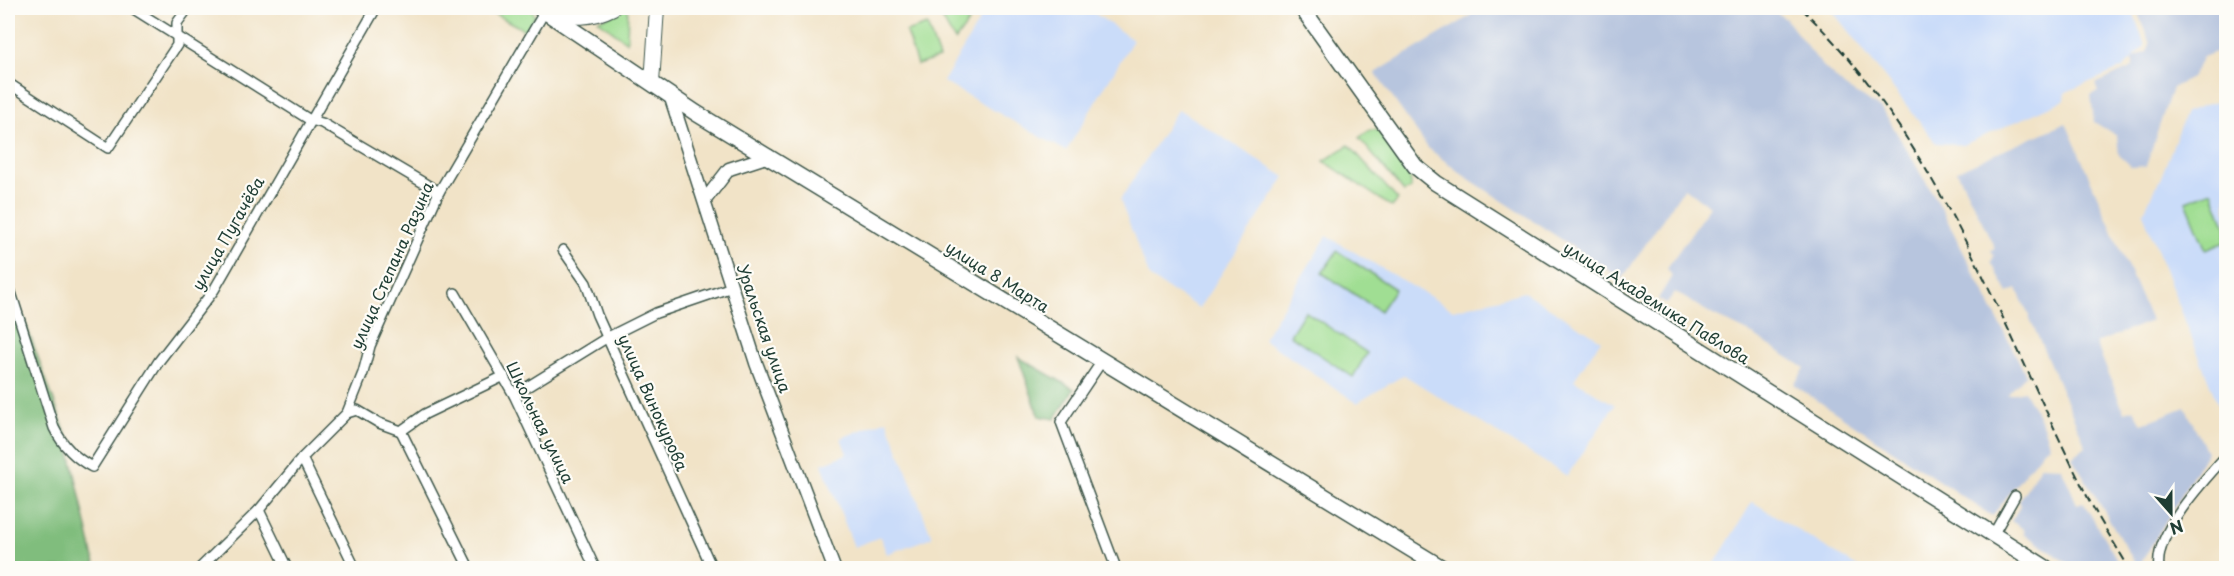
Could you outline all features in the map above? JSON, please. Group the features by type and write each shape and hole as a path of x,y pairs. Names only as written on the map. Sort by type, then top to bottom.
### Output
{"main road":[{"path":"543,9 569,17 589,17 614,8"},
{"path":"652,83 657,8"},
{"name":"улица Академика Павлова","path":"1302,8 1415,166 1436,183 2046,568"},
{"name":"улица 8 Марта","path":"543,9 670,95 1442,568"}],"street":[{"path":"132,8 310,120 322,123 439,192"},
{"path":"8,83 108,148 177,45 177,23 188,8"},
{"name":"улица Пугачёва","path":"8,283 54,428 67,448 79,460 93,467 159,361 214,290 376,8"},
{"name":"улица Степана Разина","path":"200,568 259,510 302,458 347,413 363,373 370,346 439,192 543,9"},
{"name":"Уральская улица","path":"670,95 756,363 834,568"},
{"path":"705,200 729,169 769,156"},
{"name":"улица Винокурова","path":"563,250 586,284 712,568"},
{"path":"514,395 608,338 656,313 732,287"},
{"name":"Школьная улица","path":"455,293 514,395 594,568"},
{"path":"1102,361 1062,422 1116,568"},
{"path":"401,431 425,414 504,376"},
{"path":"347,413 357,410 379,423 401,431 469,568"},
{"path":"2159,568 2158,554 2163,540 2192,497 2226,456"},
{"path":"302,458 355,568"},
{"path":"1993,535 2015,496"},
{"path":"259,510 287,568"}],"shaded area":[{"path":"987,8 1087,8 1133,40 1066,151 943,82"},
{"path":"1477,8 1769,8 1786,19 1821,64 1845,87 1883,110 1938,202 2026,375 2007,395 2024,391 2042,423 2050,446 2043,450 1992,516 1794,385 1805,368 1750,333 1715,316 1675,292 1667,304 1658,299 1672,276 1667,268 1710,206 1684,188 1622,279 1463,175 1428,148 1375,73 1469,17"},
{"path":"1830,8 2132,8 2145,46 2123,68 2066,92 2065,100 1963,145 1936,143"},
{"path":"2136,8 2226,8 2226,48 2203,57 2191,78 2172,88 2146,166 2132,167 2119,155 2117,136 2094,122 2091,95 2098,92 2095,84 2133,67 2133,58 2147,52 2150,44"},
{"path":"2226,97 2226,401 2218,405 2143,213 2161,177 2186,112"},
{"path":"1178,109 1285,177 1199,308 1150,278 1120,200"},
{"path":"2066,123 2151,321 2096,343 2124,412 2134,409 2142,424 2185,407 2207,452 2138,568 2072,457 2086,446 2017,289 2008,293 1991,262 1994,256 1991,250 1995,248 1957,171"},
{"path":"1327,236 1453,310 1524,292 1601,340 1574,380 1615,405 1567,476 1404,375 1357,403 1263,339"},
{"path":"887,420 932,537 887,554 880,537 854,547 822,464 847,454 841,438"},
{"path":"2040,466 2061,467 2077,504 2083,502 2122,568 2075,568 2023,533 2025,530 2011,521 2021,505 2019,501"},
{"path":"1753,502 1859,568 1712,568"}],"green space":[{"path":"484,8 531,8 535,16 526,31"},
{"path":"628,8 627,42 598,20"},
{"path":"959,8 978,9 955,41 940,15"},
{"path":"927,25 939,58 917,65 906,32"},
{"path":"1370,130 1378,130 1410,173 1411,188 1404,192 1359,138"},
{"path":"1349,145 1398,200 1392,207 1324,161"},
{"path":"2212,191 2226,227 2226,242 2206,250 2186,201"},
{"path":"1337,251 1395,289 1380,311 1322,273"},
{"path":"8,300 23,317 66,434 96,568 8,568"},
{"path":"1305,311 1367,353 1353,377 1290,335"},
{"path":"1018,357 1074,389 1055,419 1039,416"}],"railway":[{"path":"1801,8 1849,60 1892,116 1930,176 1964,238 2086,494 2129,568"}]}
